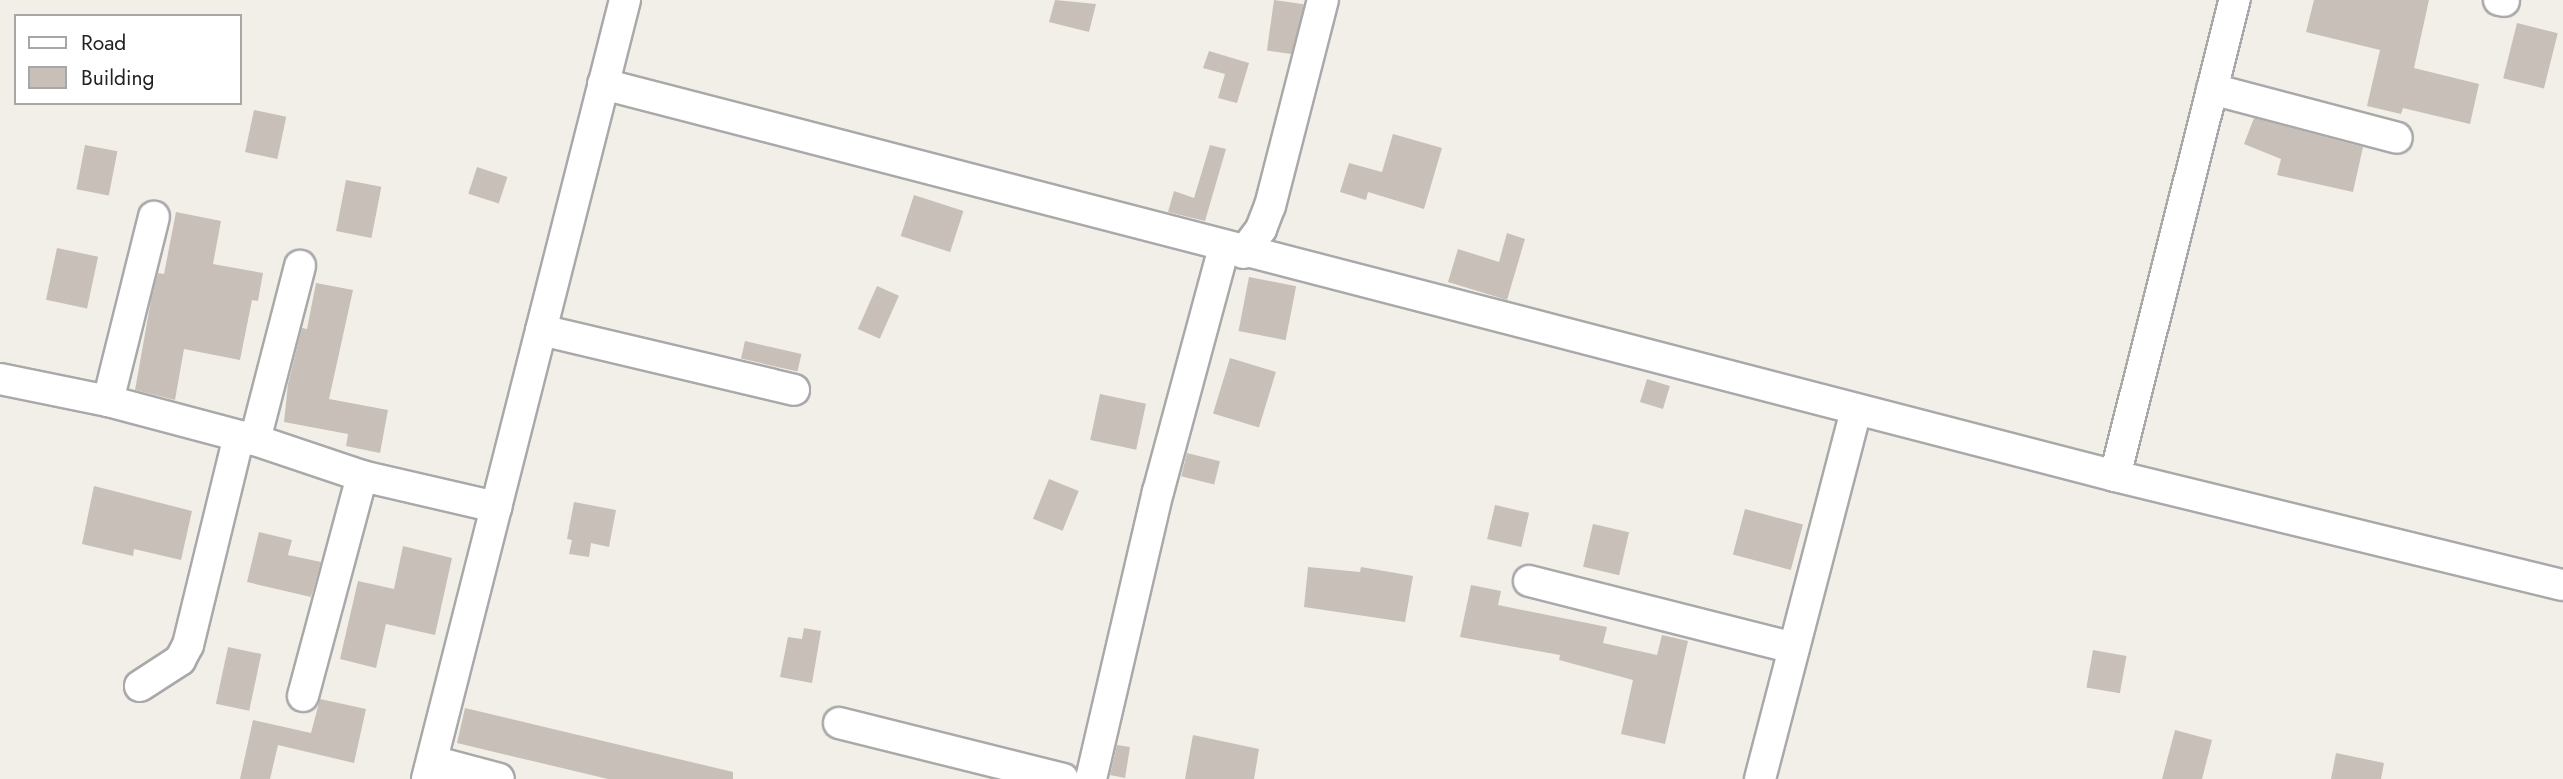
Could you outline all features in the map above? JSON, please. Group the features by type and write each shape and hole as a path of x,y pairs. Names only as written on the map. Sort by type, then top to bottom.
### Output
{"street":[{"path":"499,779 429,770 625,0"},
{"path":"1091,779 1158,492 1233,251 1261,229 1270,206 1323,0"},
{"path":"2115,476 2235,0"},
{"path":"603,84 1233,251 2115,476 2563,585"},
{"path":"2213,89 2397,138"},
{"path":"108,401 154,217"},
{"path":"140,686 180,660 188,645 300,266"},
{"path":"541,330 794,390"},
{"path":"0,379 108,401 247,438 362,476 496,507"},
{"path":"1760,779 1856,410"},
{"path":"303,696 362,476"},
{"path":"1529,581 1794,648"},
{"path":"839,723 1063,779"}],"building":[{"path":"1055,0 1096,4 1089,32 1049,22"},
{"path":"1274,0 1304,4 1297,55 1267,51"},
{"path":"2314,0 2429,0 2414,68 2479,84 2470,124 2403,108 2401,114 2367,106 2380,50 2306,32"},
{"path":"2517,23 2558,33 2544,88 2503,78"},
{"path":"1209,51 1249,63 1237,103 1218,98 1225,74 1203,68"},
{"path":"254,110 286,117 277,159 245,152"},
{"path":"2254,118 2363,147 2353,192 2277,175 2281,159 2244,144"},
{"path":"1393,134 1442,148 1424,209 1368,192 1366,200 1340,192 1349,163 1382,172"},
{"path":"85,145 117,151 109,195 76,189"},
{"path":"1210,145 1226,149 1205,221 1168,212 1174,191 1194,198"},
{"path":"477,167 507,177 499,204 468,194"},
{"path":"346,180 381,187 371,238 336,231"},
{"path":"914,195 963,211 950,252 901,236"},
{"path":"176,212 221,221 213,264 263,273 258,301 252,300 240,360 184,349 175,400 135,390 151,300 158,273 164,274"},
{"path":"1507,233 1525,239 1507,300 1448,282 1458,249 1499,262"},
{"path":"57,248 98,257 87,309 46,300"},
{"path":"1249,277 1296,286 1286,340 1239,331"},
{"path":"316,283 353,290 329,399 388,410 380,453 346,446 348,434 284,422 288,384 302,328 307,329"},
{"path":"877,286 899,296 880,339 858,329"},
{"path":"745,341 802,354 797,372 741,359"},
{"path":"1230,358 1276,372 1259,427 1213,413"},
{"path":"1647,379 1670,386 1663,409 1640,402"},
{"path":"1100,394 1146,404 1136,450 1090,440"},
{"path":"1187,453 1220,461 1214,485 1181,476"},
{"path":"1049,479 1079,491 1063,531 1033,519"},
{"path":"94,486 192,511 181,560 134,549 133,556 82,544"},
{"path":"574,502 616,510 609,547 591,543 589,557 569,554 572,540 567,539"},
{"path":"1495,505 1529,513 1521,547 1487,539"},
{"path":"1745,509 1803,525 1791,570 1733,554"},
{"path":"1593,524 1629,532 1619,575 1583,567"},
{"path":"259,532 292,540 288,555 321,562 311,597 247,582"},
{"path":"403,546 452,558 435,635 386,624 376,668 340,659 358,581 394,589"},
{"path":"1308,567 1360,572 1361,567 1413,576 1405,622 1304,607"},
{"path":"1471,585 1501,591 1498,605 1607,627 1603,643 1657,655 1662,635 1688,641 1665,744 1621,734 1633,680 1559,660 1560,655 1460,637"},
{"path":"804,628 821,631 812,683 780,677 788,637 802,639"},
{"path":"228,647 261,654 249,711 216,704"},
{"path":"2093,650 2126,656 2120,693 2086,687"},
{"path":"320,699 366,709 354,763 278,745 270,779 240,779 253,720 311,733"},
{"path":"465,708 733,772 733,779 608,779 457,743"},
{"path":"2175,730 2212,740 2202,779 2162,779"},
{"path":"1193,735 1259,749 1254,779 1185,779"},
{"path":"1117,745 1130,747 1125,778 1110,775"},
{"path":"2336,753 2384,763 2381,779 2331,779"}]}
